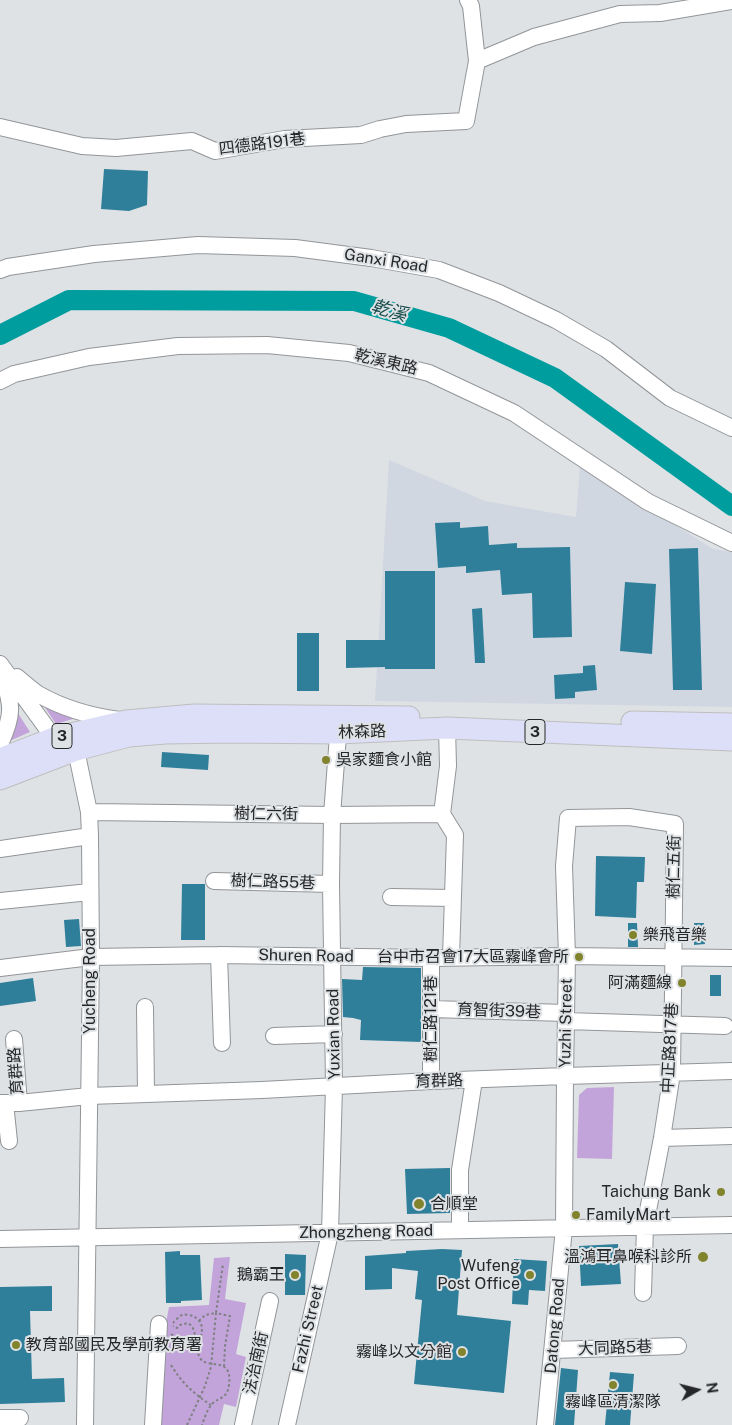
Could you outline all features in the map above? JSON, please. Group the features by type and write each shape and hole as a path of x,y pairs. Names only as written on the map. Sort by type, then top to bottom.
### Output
{"main road":[{"name":"林森路","path":"0,759 54,738 126,721 194,715 339,725 732,740"},
{"name":"林森路","path":"0,779 76,750 129,736 165,733 232,732 339,725 732,724"}],"street":[{"name":"四德路191巷","path":"0,128 82,146 116,148 192,141 215,151 285,139 361,135 406,124 466,121 478,61 468,0"},
{"path":"478,61 534,37 620,14 660,13 732,1"},
{"name":"Ganxi Road","path":"0,270 8,267 94,254 198,245 295,248 371,258 439,270 499,293 556,320 606,350 670,398 732,428"},
{"name":"乾溪東路","path":"0,381 14,374 89,356 178,346 267,345 349,354 429,372 514,413 648,502 732,542"},
{"path":"0,665 37,693 63,706 94,716 126,721"},
{"path":"0,665 54,738 76,750"},
{"path":"0,665 10,699 8,727 0,744"},
{"name":"Yuxian Road","path":"330,1233 334,1086 331,884 332,815 339,725"},
{"path":"447,728 448,766 442,814 455,835 451,957"},
{"name":"Yucheng Road","path":"76,750 89,812 90,836 91,957 85,1425"},
{"name":"樹仁六街","path":"89,812 332,815 442,814"},
{"name":"樹仁五街","path":"568,818 629,817 675,824 672,956"},
{"name":"Yuzhi Street","path":"564,1228 567,956 564,866 568,818"},
{"path":"0,849 90,836"},
{"name":"樹仁路55巷","path":"214,881 331,884"},
{"path":"0,900 90,892"},
{"path":"391,897 453,898"},
{"path":"219,955 222,1043"},
{"name":"Shuren Road","path":"0,968 91,957 219,955 431,958 672,956 732,958"},
{"name":"中正路817巷","path":"643,1293 645,1226 672,1073 672,956"},
{"name":"樹仁路121巷","path":"431,958 431,1081"},
{"path":"145,1007 146,1094"},
{"name":"育智街39巷","path":"431,1009 725,1026"},
{"path":"274,1036 334,1034"},
{"name":"育群路","path":"14,1039 8,1103 88,1096 262,1090 431,1081 732,1071"},
{"path":"460,1230 460,1170 474,1080"},
{"path":"8,1103 9,1141"},
{"path":"662,1138 732,1136"},
{"name":"Zhongzheng Road","path":"0,1239 732,1225"},
{"name":"Datong Road","path":"545,1425 564,1228"},
{"name":"Fazhi Street","path":"287,1425 330,1233"},
{"name":"法治南街","path":"242,1425 270,1301"},
{"path":"153,1425 164,1328"},
{"name":"大同路5巷","path":"553,1350 678,1346"},
{"path":"0,1418 20,1418"}],"path":[{"path":"188,1425 211,1367 223,1264"},
{"path":"199,1321 205,1315 216,1313 230,1316 224,1366"},
{"path":"164,1328 168,1333 183,1341 191,1341 194,1337 192,1325 188,1323 177,1328 171,1325 181,1315 194,1316 202,1328 202,1338 197,1352 200,1360 219,1364 228,1371 228,1389 223,1398 212,1403 202,1425"},
{"path":"194,1330 202,1328"},
{"path":"169,1362 187,1387 211,1405"}],"shaded area":[{"path":"389,460 485,501 576,517 580,465 713,549 732,552 732,707 375,701"},
{"path":"40,700 76,718 56,724"},
{"path":"14,707 30,732 5,743"},
{"path":"614,1087 612,1159 577,1158 579,1095 587,1088"},
{"path":"230,1257 225,1299 246,1303 236,1354 246,1357 236,1407 224,1404 219,1425 160,1425 165,1328 169,1307 209,1305 214,1258"}],"building":[{"path":"104,169 148,171 147,205 129,211 101,209"},
{"path":"460,522 460,528 488,526 489,545 517,543 517,548 570,547 572,637 533,638 532,593 502,595 500,570 466,573 466,566 438,568 435,523"},
{"path":"698,548 702,690 673,690 669,549"},
{"path":"385,571 435,571 435,669 346,668 346,640 385,640"},
{"path":"625,582 656,584 652,654 620,651"},
{"path":"482,608 485,663 475,663 472,609"},
{"path":"297,633 319,633 319,691 297,691"},
{"path":"595,665 597,690 575,692 575,698 555,699 554,675 583,673 583,666"},
{"path":"162,752 209,755 208,770 161,767"},
{"path":"596,856 645,857 644,882 637,882 636,918 595,916"},
{"path":"182,884 205,884 205,940 181,940"},
{"path":"79,919 81,946 66,947 64,920"},
{"name":"樂飛音樂","path":"628,923 637,923 638,947 628,947"},
{"path":"694,923 704,923 705,944 694,945"},
{"path":"363,967 421,968 421,1042 360,1040 361,1020 343,1017 342,979 362,980"},
{"path":"710,975 721,975 721,996 710,996"},
{"path":"33,978 36,1001 0,1006 0,983"},
{"path":"450,1168 450,1213 407,1214 405,1169"},
{"path":"618,1244 621,1284 581,1286 579,1246"},
{"name":"霧峰以文分館","path":"442,1249 462,1250 457,1315 511,1321 504,1393 414,1384 422,1300 415,1299 418,1271 392,1268 392,1289 365,1290 365,1256"},
{"path":"180,1251 180,1255 200,1255 202,1300 166,1303 165,1252"},
{"name":"鵝霸王","path":"285,1254 306,1255 305,1295 285,1295"},
{"name":"Wufeng Post Office","path":"514,1259 547,1261 545,1291 529,1290 528,1305 512,1304"},
{"name":"教育部國民及學前教育署","path":"52,1286 52,1311 30,1311 32,1379 64,1378 65,1402 0,1404 0,1287"},
{"path":"561,1368 578,1370 574,1425 555,1425"},
{"path":"610,1372 634,1374 630,1425 605,1425"}],"waterway":[{"name":"乾溪","path":"0,335 69,300 354,301 449,328 555,378 732,506"}],"place":[{"name":"吳家麵食小館","path":"326,760"},
{"name":"樂飛音樂","path":"633,935"},
{"name":"台中市召會17大區霧峰會所","path":"579,957"},
{"name":"阿滿麵線","path":"682,983"},
{"name":"Taichung Bank","path":"721,1192"},
{"name":"合順堂","path":"419,1204"},
{"name":"FamilyMart","path":"576,1215"},
{"name":"溫鴻耳鼻喉科診所","path":"703,1257"},
{"name":"鵝霸王","path":"295,1275"},
{"name":"Wufeng Post Office","path":"530,1275"},
{"name":"教育部國民及學前教育署","path":"16,1345"},
{"name":"霧峰以文分館","path":"462,1352"},
{"name":"霧峰區清潔隊","path":"613,1385"}]}
